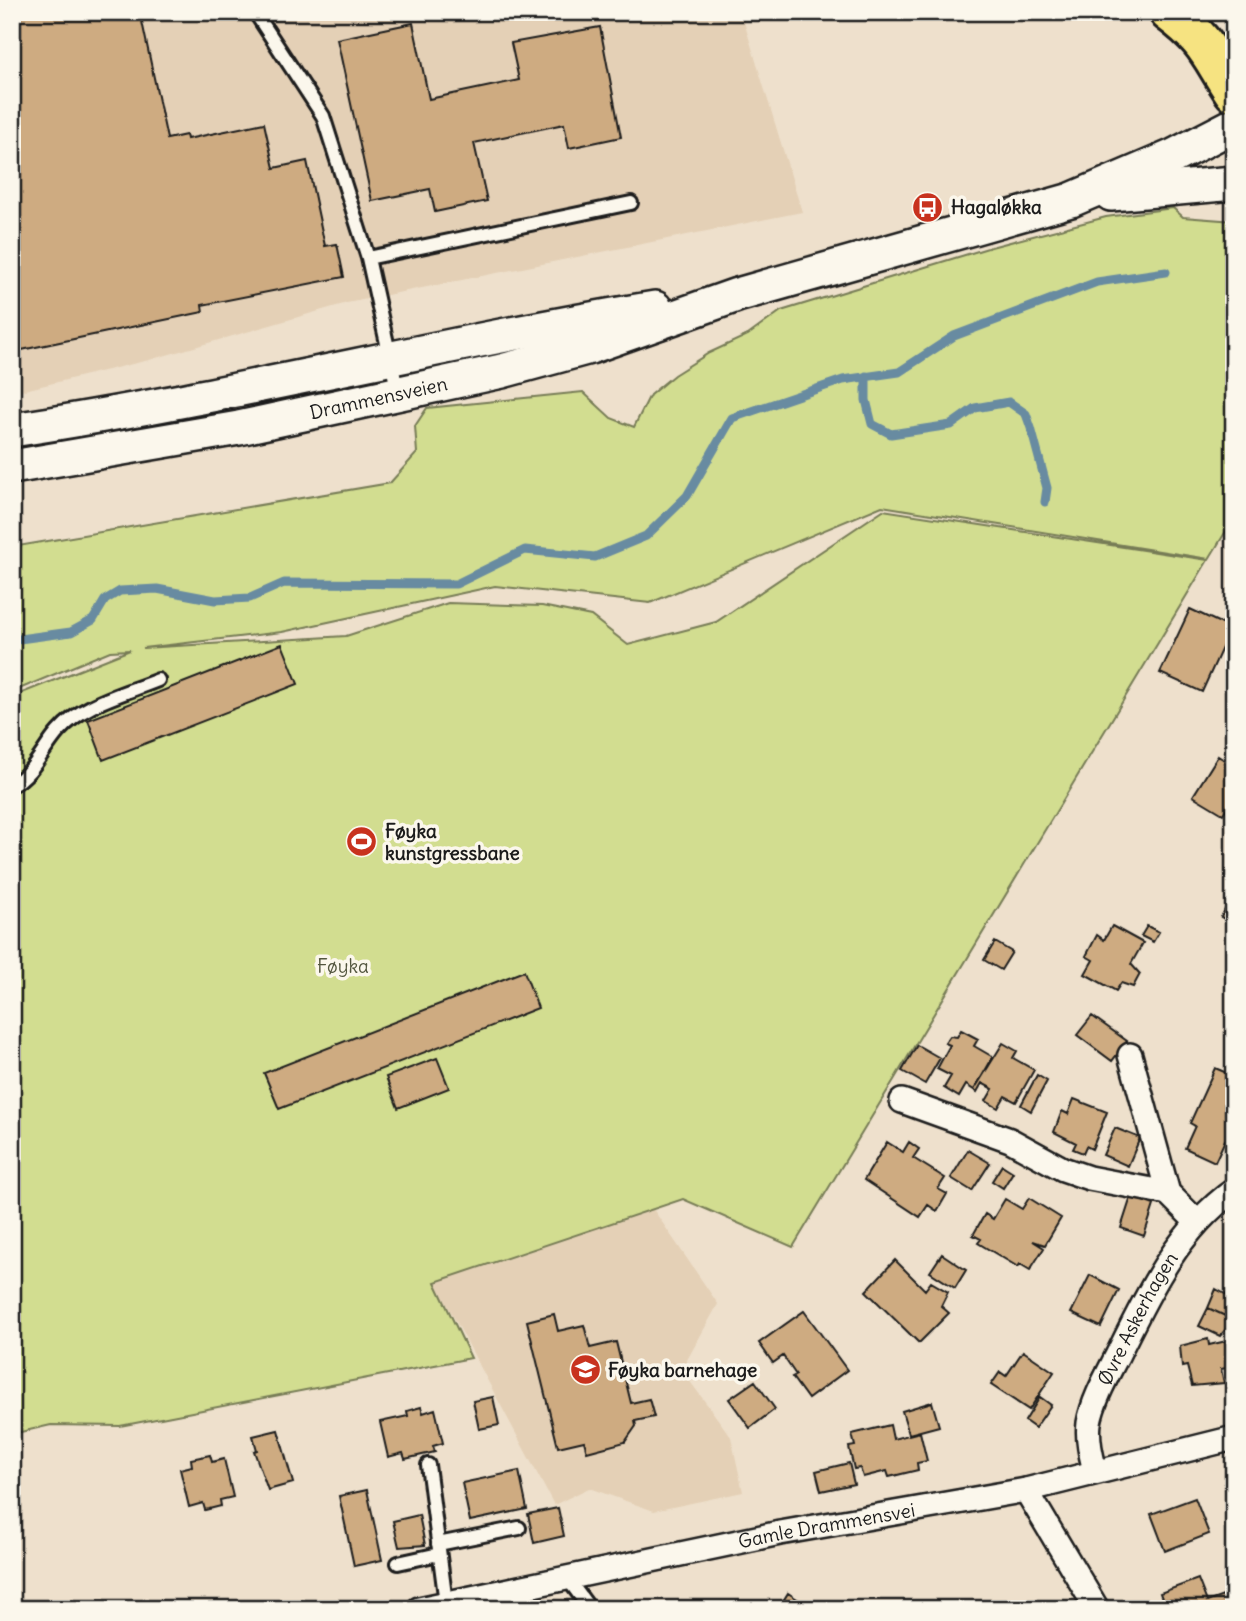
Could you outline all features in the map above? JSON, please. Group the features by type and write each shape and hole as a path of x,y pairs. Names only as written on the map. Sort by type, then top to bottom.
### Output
{"highway":[{"path":"1182,21 1210,48 1229,85"}],"main road":[{"name":"Drammensveien","path":"12,467 213,433 502,371 590,347 737,295 1071,200 1174,156 1234,125"},
{"name":"Drammensveien","path":"1071,200 1234,183"},
{"name":"Drammensveien","path":"12,430 213,396 582,320 737,295"}],"street":[{"path":"1130,1055 1168,1193 1197,1222"},
{"path":"902,1101 1010,1140 1063,1169 1089,1178 1168,1193"},
{"name":"Øvre Askerhagen","path":"1095,1471 1090,1452 1089,1421 1111,1368 1153,1282 1197,1222 1234,1190"},
{"name":"Gamle Drammensvei","path":"419,1609 779,1533 1026,1490 1234,1438"},
{"path":"1026,1490 1097,1609"}],"lane":[{"path":"255,12 323,116 368,258 398,393"},
{"path":"368,258 631,203"},
{"path":"12,785 35,764 58,731 82,710 158,680"},
{"path":"428,1465 446,1603"},
{"path":"398,1563 519,1528"},
{"path":"567,1578 590,1609"}],"shaded area":[{"path":"12,12 741,12 802,212 347,303 149,360 12,393"},
{"name":"Føyka barnehage","path":"653,1209 718,1304 687,1360 689,1380 731,1437 743,1492 654,1511 589,1488 554,1505 435,1282"}],"green space":[{"name":"Føyka","path":"1173,208 1183,217 1234,221 1234,518 1209,559 882,506 650,603 495,586 282,632 143,648 346,636 448,603 542,606 591,616 628,645 716,622 883,510 1208,560 793,1247 683,1199 435,1282 471,1358 120,1426 51,1425 12,1434 12,697 130,650 110,651 12,692 12,547 390,483 417,453 415,426 427,408 583,392 611,418 634,427 650,395 674,375 709,353 748,335 781,311 991,247 1106,217"}],"building":[{"path":"12,12 140,12 167,139 186,135 187,139 264,123 274,168 307,161 325,246 337,244 344,277 202,305 203,312 12,352"},
{"path":"413,23 429,99 519,80 511,43 600,27 621,137 569,148 564,124 474,143 487,201 435,212 430,189 372,201 337,39"},
{"path":"1190,609 1231,628 1202,692 1160,673"},
{"path":"282,644 298,684 103,760 88,720"},
{"path":"1218,756 1234,766 1234,796 1223,814 1193,796"},
{"path":"1234,893 1234,924 1221,917"},
{"path":"1112,926 1143,943 1131,964 1140,974 1133,987 1121,983 1116,991 1085,974 1093,960 1086,956 1097,935 1104,940"},
{"path":"1147,926 1159,932 1153,942 1141,936"},
{"path":"995,942 1012,952 1001,970 984,960"},
{"path":"524,971 538,1008 279,1109 264,1073"},
{"path":"1092,1016 1127,1041 1112,1061 1077,1035"},
{"path":"961,1030 978,1039 974,1046 993,1057 974,1090 966,1085 959,1097 944,1088 951,1076 937,1069 950,1045 945,1043 950,1036 957,1037"},
{"path":"1003,1043 1017,1051 1013,1058 1034,1070 1016,1102 1005,1096 998,1108 986,1101 993,1089 982,1083 977,1092 974,1090"},
{"path":"917,1045 940,1058 925,1084 902,1071"},
{"path":"437,1058 449,1088 398,1108 386,1077"},
{"path":"1215,1068 1234,1076 1234,1144 1225,1140 1215,1162 1185,1148 1195,1126 1190,1123"},
{"path":"1037,1075 1047,1081 1031,1111 1021,1105"},
{"path":"1074,1099 1107,1112 1092,1149 1086,1146 1083,1153 1073,1149 1076,1143 1054,1132 1062,1111 1068,1114"},
{"path":"1115,1128 1140,1138 1128,1166 1103,1155"},
{"path":"887,1142 903,1152 909,1142 919,1149 913,1158 945,1178 938,1189 947,1194 937,1211 928,1205 920,1217 864,1180"},
{"path":"968,1150 990,1163 972,1191 951,1178"},
{"path":"1002,1165 1013,1172 1003,1188 992,1181"},
{"path":"1131,1197 1154,1205 1144,1236 1121,1228"},
{"path":"1029,1198 1061,1218 1045,1245 1033,1241 1044,1248 1030,1270 1020,1264 1018,1267 978,1243 981,1239 973,1235 985,1214 993,1219 1005,1199 1022,1209"},
{"path":"942,1254 966,1270 955,1288 930,1272"},
{"path":"895,1260 925,1290 931,1282 948,1292 941,1306 949,1313 919,1343 866,1291"},
{"path":"1090,1275 1119,1290 1101,1327 1071,1313"},
{"path":"1216,1289 1234,1299 1234,1320 1208,1308"},
{"path":"1208,1308 1234,1320 1220,1336 1199,1326"},
{"path":"804,1311 847,1370 808,1399 792,1377 796,1375 783,1356 773,1363 759,1343"},
{"path":"554,1314 558,1331 584,1325 590,1348 616,1342 631,1403 649,1399 654,1417 635,1421 636,1426 625,1442 587,1452 584,1441 558,1447 527,1321"},
{"path":"1208,1339 1209,1345 1231,1340 1234,1373 1232,1367 1221,1369 1224,1383 1192,1386 1187,1366 1182,1367 1180,1346"},
{"path":"1023,1351 1054,1372 1029,1410 991,1385 1000,1372 1006,1376"},
{"path":"755,1381 775,1409 750,1428 729,1399"},
{"path":"493,1397 499,1425 479,1429 473,1401"},
{"path":"1040,1397 1051,1405 1035,1428 1025,1421"},
{"path":"932,1402 939,1426 909,1434 902,1411"},
{"path":"421,1407 423,1413 435,1409 443,1443 433,1446 435,1452 405,1459 403,1453 388,1457 380,1422 408,1416 407,1411"},
{"path":"890,1425 893,1439 920,1432 927,1461 917,1463 918,1470 889,1477 887,1471 863,1477 860,1468 854,1469 849,1447 855,1446 852,1434"},
{"path":"278,1430 293,1483 268,1490 254,1451 257,1450 253,1436"},
{"path":"210,1455 212,1462 224,1459 233,1497 220,1500 221,1506 205,1510 203,1503 189,1507 180,1469 192,1466 191,1459"},
{"path":"849,1463 854,1484 821,1491 816,1471"},
{"path":"519,1471 527,1509 470,1521 462,1483"},
{"path":"367,1490 382,1560 354,1566 339,1496"},
{"path":"1195,1498 1209,1534 1165,1551 1151,1514"},
{"path":"558,1508 564,1536 534,1543 528,1514"},
{"path":"419,1515 425,1545 399,1547 393,1521"},
{"path":"1198,1579 1207,1602 1234,1592 1234,1609 1166,1609 1160,1593"},
{"path":"788,1593 808,1606 806,1609 778,1609"}],"waterway":[{"path":"12,640 71,632 93,620 105,600 120,591 157,589 215,600 250,598 284,583 456,584 525,550 595,557 646,536 687,496 732,418 843,380 899,372 954,336 1097,282 1166,272"},
{"path":"866,376 866,400 872,424 891,434 951,425 975,408 1009,402 1026,414 1047,488 1045,502"}],"place":[{"name":"Hagaløkka","path":"928,207"},
{"name":"Føyka kunstgressbane","path":"362,842"},
{"name":"Føyka barnehage","path":"585,1370"}]}
